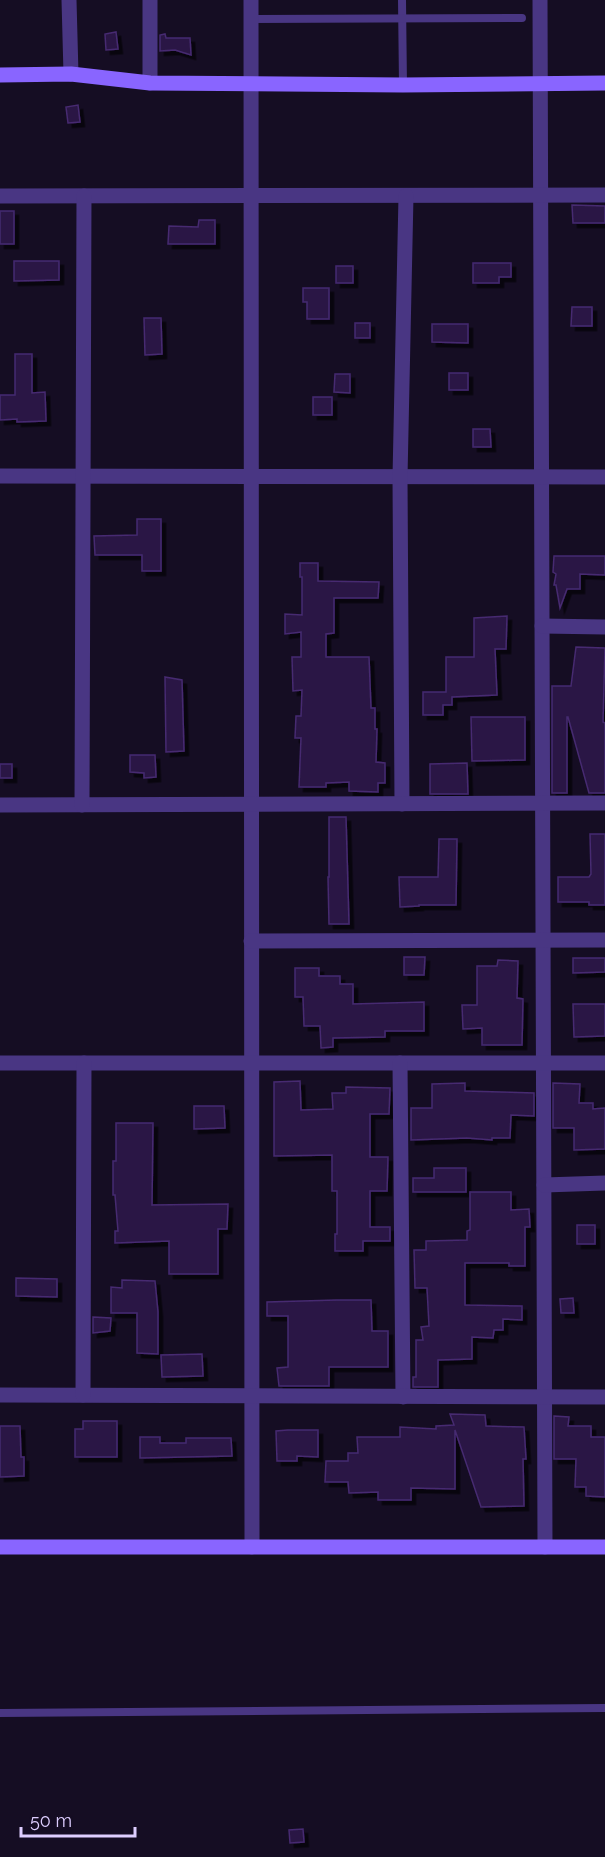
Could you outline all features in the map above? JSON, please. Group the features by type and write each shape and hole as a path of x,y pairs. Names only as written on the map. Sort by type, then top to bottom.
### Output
{"street":[{"path":"69,0 71,74"},
{"path":"150,0 150,82"},
{"path":"250,0 252,1547"},
{"path":"540,0 545,1547"},
{"path":"0,75 71,74 150,82 403,85 605,83"},
{"path":"0,196 605,195"},
{"path":"82,805 84,196"},
{"path":"402,804 400,477 406,196"},
{"path":"0,476 605,477"},
{"path":"542,626 605,627"},
{"path":"0,805 605,803"},
{"path":"251,941 605,940"},
{"path":"0,1063 605,1063"},
{"path":"83,1395 84,1063"},
{"path":"400,1063 403,1397"},
{"path":"544,1185 605,1183"},
{"path":"0,1395 605,1397"},
{"path":"0,1547 605,1547"}],"lane":[{"path":"402,0 403,85"},
{"path":"250,19 522,18"},
{"path":"0,1713 605,1708"}],"building":[{"path":"116,32 118,49 106,50 105,34"},
{"path":"165,34 166,38 190,38 191,55 175,50 160,51 160,35"},
{"path":"78,105 80,122 68,123 66,107"},
{"path":"572,205 605,206 605,223 573,223"},
{"path":"0,211 14,211 14,244 0,244"},
{"path":"199,220 215,220 215,244 168,244 169,226 198,227"},
{"path":"14,261 59,261 59,280 14,281"},
{"path":"473,263 511,263 511,277 499,277 499,283 473,283"},
{"path":"336,266 353,266 353,283 336,283"},
{"path":"303,288 329,288 329,319 307,319 307,302 303,302"},
{"path":"572,307 592,307 592,326 571,326"},
{"path":"144,318 161,318 162,354 145,355"},
{"path":"355,323 370,323 370,338 355,338"},
{"path":"432,324 468,324 468,343 432,342"},
{"path":"15,354 32,354 32,393 45,392 46,421 0,420 0,395 15,395"},
{"path":"449,373 468,373 468,390 449,390"},
{"path":"335,374 350,374 350,393 334,392"},
{"path":"313,397 332,397 332,415 313,415"},
{"path":"473,429 490,429 491,447 473,447"},
{"path":"137,519 161,519 161,571 142,571 142,555 95,555 94,536 137,535"},
{"path":"554,556 605,556 605,575 580,574 580,589 567,589 560,608 556,585 554,585 556,574 553,572"},
{"path":"300,563 318,563 318,581 379,582 378,598 334,598 334,633 326,634 326,657 369,657 371,708 375,708 375,729 377,729 376,762 385,763 385,783 378,783 378,792 349,791 349,782 326,783 326,787 299,787 301,738 295,738 296,716 301,716 302,690 293,691 292,657 301,657 301,632 285,634 285,614 302,615"},
{"path":"507,616 506,649 495,649 497,695 452,697 452,705 443,705 443,715 423,715 423,692 446,692 446,657 474,657 474,618"},
{"path":"576,647 605,648 603,722 605,723 605,793 589,793 567,717 567,793 552,793 552,686 571,686"},
{"path":"165,677 182,680 184,751 166,752"},
{"path":"471,717 525,717 525,760 472,761"},
{"path":"130,755 155,755 156,777 144,778 144,773 130,772"},
{"path":"467,763 468,794 430,794 430,764"},
{"path":"0,764 12,764 12,778 0,778"},
{"path":"329,817 346,817 349,924 329,924"},
{"path":"590,834 605,834 605,905 589,905 589,902 558,902 558,877 589,877 591,874"},
{"path":"439,839 457,839 456,905 400,907 399,877 438,877"},
{"path":"404,957 425,957 424,975 404,975"},
{"path":"573,958 605,958 605,972 573,973"},
{"path":"498,960 518,961 517,998 523,999 522,1045 482,1045 482,1028 463,1029 462,1005 477,1005 477,966 497,966"},
{"path":"295,968 319,968 319,976 340,976 340,984 353,984 353,1004 424,1002 424,1031 385,1031 385,1037 333,1038 333,1047 321,1048 320,1026 304,1026 303,997 295,997"},
{"path":"573,1004 605,1004 605,1036 574,1037"},
{"path":"300,1081 301,1110 333,1109 332,1093 346,1093 346,1087 390,1088 389,1114 370,1114 370,1157 388,1157 387,1191 370,1191 370,1227 390,1227 390,1241 363,1241 363,1251 335,1251 337,1191 332,1191 332,1155 274,1156 274,1082"},
{"path":"465,1083 465,1091 534,1093 534,1116 511,1115 510,1138 411,1140 411,1108 432,1108 432,1084"},
{"path":"553,1083 580,1084 579,1103 593,1103 593,1109 605,1108 605,1149 574,1150 574,1128 553,1128"},
{"path":"194,1106 224,1106 225,1128 194,1129"},
{"path":"116,1123 153,1123 152,1205 228,1204 227,1229 218,1229 218,1274 169,1274 169,1241 115,1243 115,1231 118,1231 115,1195 113,1195"},
{"path":"434,1168 466,1168 466,1192 413,1192 413,1178 434,1178"},
{"path":"470,1192 511,1192 511,1210 529,1209 530,1227 525,1227 525,1266 509,1266 509,1263 465,1263 465,1305 522,1306 522,1320 503,1319 503,1330 494,1330 493,1338 472,1337 472,1359 438,1360 438,1387 413,1387 413,1377 416,1377 416,1340 423,1340 421,1327 429,1326 427,1288 415,1288 414,1250 426,1250 426,1241 467,1240 467,1231 470,1230"},
{"path":"577,1225 595,1225 595,1244 577,1244"},
{"path":"16,1278 57,1279 57,1297 16,1296"},
{"path":"122,1280 155,1281 158,1354 137,1353 137,1313 111,1313 111,1287 122,1288"},
{"path":"573,1298 574,1313 561,1313 560,1299"},
{"path":"371,1300 372,1331 388,1331 388,1367 329,1367 329,1386 279,1386 277,1368 288,1367 288,1316 267,1316 267,1302"},
{"path":"93,1317 111,1318 110,1331 93,1333"},
{"path":"202,1354 203,1376 162,1377 161,1355"},
{"path":"450,1414 485,1415 486,1426 524,1427 526,1459 523,1459 524,1506 481,1507 455,1430 455,1489 411,1488 411,1500 378,1500 378,1492 349,1493 348,1482 325,1482 326,1461 348,1461 348,1453 358,1453 357,1437 400,1437 400,1427 436,1429 436,1426 454,1425"},
{"path":"554,1416 569,1417 568,1426 591,1426 591,1437 605,1437 605,1497 586,1496 586,1487 575,1487 576,1459 554,1459"},
{"path":"83,1421 117,1421 117,1457 75,1457 75,1429 83,1429"},
{"path":"0,1426 20,1426 24,1476 0,1477"},
{"path":"318,1430 318,1457 297,1456 297,1461 277,1461 276,1431"},
{"path":"140,1437 160,1437 160,1443 186,1443 186,1438 231,1438 232,1456 140,1458"},
{"path":"303,1829 304,1842 290,1843 289,1830"}]}
